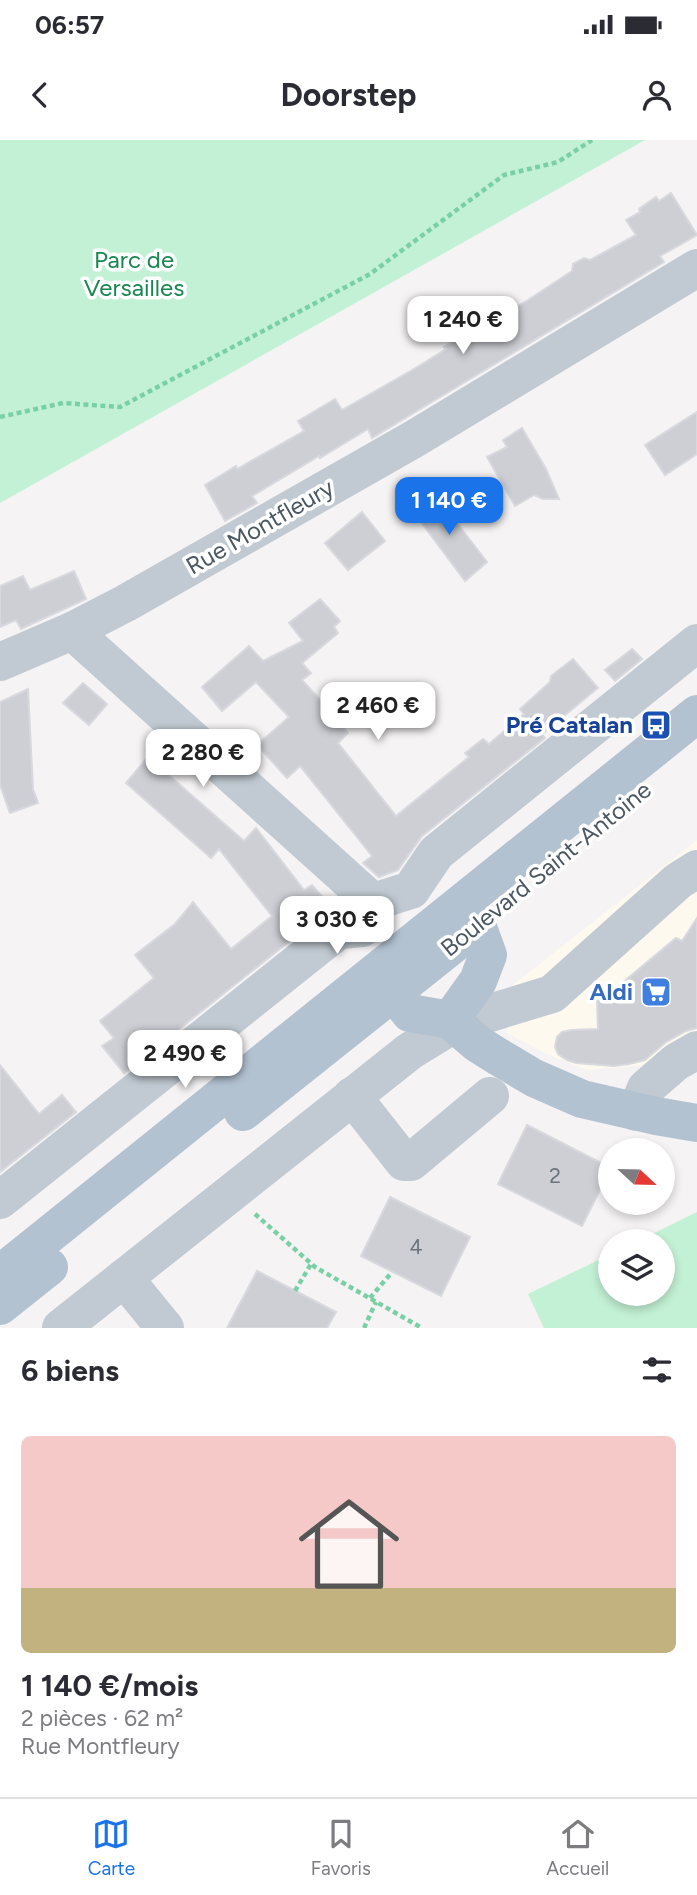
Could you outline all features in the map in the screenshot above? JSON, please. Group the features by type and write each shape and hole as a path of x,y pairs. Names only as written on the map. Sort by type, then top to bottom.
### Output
{"main road":[{"name":"Boulevard Saint-Antoine","path":"0,1306 384,982 452,906 697,714"},
{"name":"Boulevard Saint-Antoine","path":"452,906 697,747"},
{"path":"452,906 488,955 478,981 452,1022"},
{"name":"Boulevard Saint-Antoine","path":"0,1274 384,982"},
{"path":"384,982 410,1013 452,1022 478,1044 534,1078 582,1099 697,1123"}],"street":[{"name":"Rue Montfleury","path":"0,662 72,631 126,603 414,439 697,268"},
{"path":"72,631 367,915 364,944 384,982"},
{"path":"452,906 436,853 697,643"},
{"path":"61,1328 410,1051 452,1022 552,995 678,881 697,869"},
{"name":"Boulevard Saint-Antoine","path":"0,1200 335,933 367,915 452,906"},
{"path":"636,1112 646,1088 676,1062 697,1050"},
{"path":"352,1096 395,1152 404,1162 411,1163 490,1096"},
{"path":"124,1278 165,1328"}],"path":[{"path":"0,417 64,403 120,407 370,274 504,175 558,162 592,140"},
{"path":"231,1192 312,1264 422,1328"},
{"path":"295,1291 312,1264"},
{"path":"370,1298 393,1272"},
{"path":"364,1328 376,1302"}],"shaded area":[{"path":"697,840 697,1043 646,1065 587,1070 547,1054 507,1033 504,992"}],"green space":[{"name":"Parc de Versailles","path":"0,140 645,140 0,503"},
{"path":"697,1212 697,1328 544,1328 528,1294 598,1260 598,1306 675,1306 675,1229 662,1229"}],"building":[{"path":"671,193 697,235 660,256 664,262 372,438 368,429 320,458 319,456 252,496 257,503 225,521 205,485 304,431 298,421 335,399 342,410 414,369 484,322 487,325 528,300 572,271 573,264 584,258 590,260 636,235 626,220 640,212 639,209 656,197 659,201"},
{"path":"697,412 697,454 665,475 645,445"},
{"path":"522,428 546,469 559,499 543,499 534,495 515,506 487,457 507,447 503,440"},
{"path":"433,492 487,562 465,581 412,510"},
{"path":"362,512 385,541 348,570 325,543"},
{"path":"74,571 86,599 21,629 16,620 0,627 0,586 23,576 30,590"},
{"path":"320,599 340,621 334,627 338,633 302,663 311,673 302,680 344,726 348,733 338,743 396,816 469,757 465,753 483,739 489,744 524,714 520,709 550,682 551,676 573,659 598,688 542,734 545,738 422,836 398,870 379,877 363,863 372,856 300,766 287,778 257,745 289,717 256,682 222,711 202,687 249,646 263,661 303,641 289,623"},
{"path":"632,649 642,659 615,681 605,670"},
{"path":"83,683 107,704 89,725 63,703"},
{"path":"28,689 33,789 38,803 10,813 0,785 0,702"},
{"path":"148,757 244,841 256,828 304,890 312,885 334,910 321,916 124,1073 102,1046 114,1038 100,1021 154,978 135,955 175,924 193,902 231,949 272,916 219,849 211,858 126,783"},
{"name":"Aldi","path":"697,918 697,1028 665,1043 645,1060 629,1064 614,1066 576,1063 558,1054 555,1047 557,1037 562,1032 598,1029 597,1000 615,994 615,989 676,938 682,941"},
{"path":"0,1065 39,1114 62,1095 76,1112 0,1172"},
{"path":"527,1125 598,1161 598,1194 582,1226 498,1184"},
{"path":"390,1197 470,1237 441,1296 361,1256"},
{"path":"257,1271 336,1312 327,1328 227,1328"}],"place":[{"name":"Pré Catalan","path":"656,725"},
{"name":"Aldi","path":"656,992"}]}
